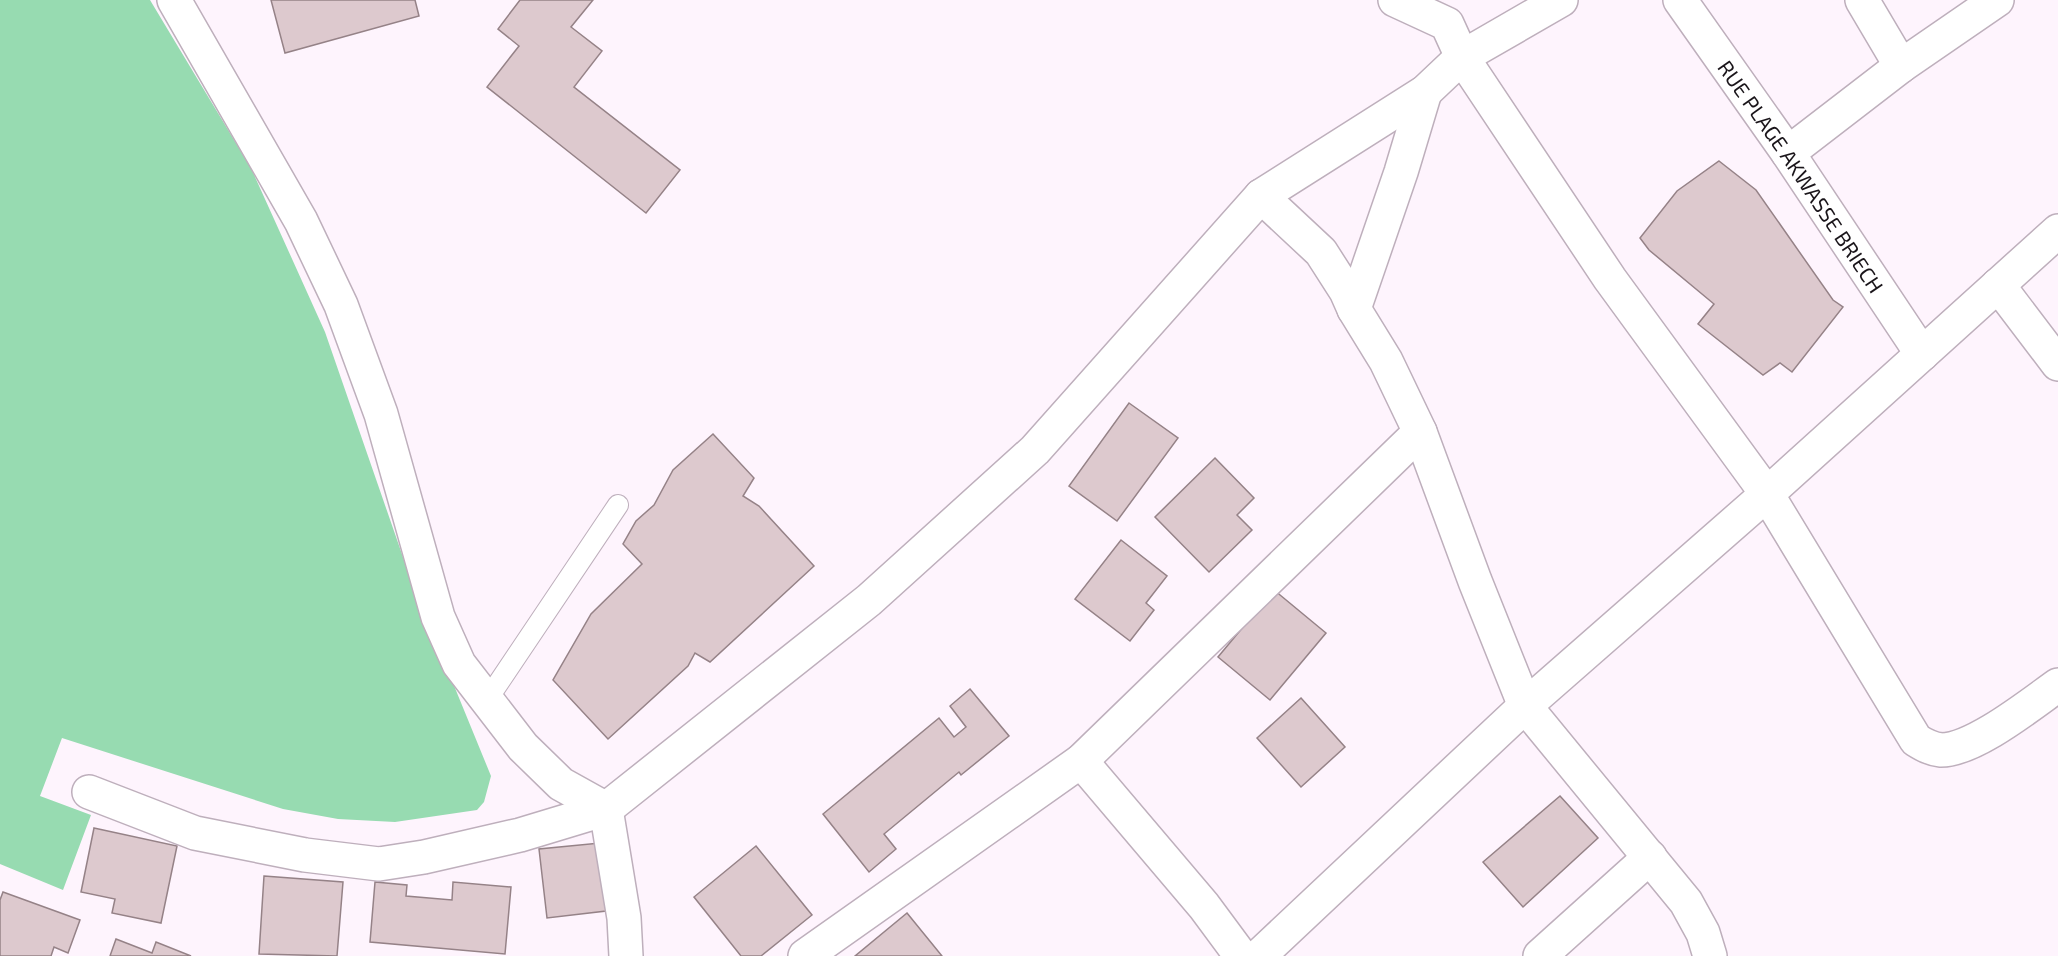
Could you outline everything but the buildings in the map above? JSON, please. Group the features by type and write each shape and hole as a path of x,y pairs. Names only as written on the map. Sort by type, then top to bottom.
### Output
{"street":[{"path":"174,0 301,221 341,305 381,414 438,617 459,664 523,747 561,784 606,810"},
{"path":"1395,0 1447,24 1462,57 1611,279 1767,494 1916,740 1926,747 1940,750 1955,748 1973,741 2058,685"},
{"path":"89,792 195,833 305,855 379,864 424,857 520,835 606,810 869,600 1035,450 1260,196 1425,92 1462,57 1561,0"},
{"name":"RUE PLAGE AKWASSE BRIECH","path":"1680,0 1788,153 1922,354"},
{"path":"1862,0 1901,66"},
{"path":"1788,153 1901,66 1997,0"},
{"path":"1354,309 1401,172 1425,92"},
{"path":"1260,196 1321,252 1386,362 1420,432 1475,581 1525,706 1686,902 1703,933 1710,956"},
{"path":"1259,956 1525,706 1767,494 2058,231"},
{"path":"1998,285 2058,364"},
{"path":"805,956 1081,761 1420,432"},
{"path":"1081,761 1204,906 1241,956"},
{"path":"606,810 624,918 626,956"},
{"path":"1540,956 1650,857"}],"lane":[{"path":"487,700 618,506"}],"green space":[{"path":"0,0 150,0 251,168 325,332 412,583 491,776 484,802 477,810 395,822 338,819 283,809 62,738 40,796 91,815 63,890 0,864"}]}
